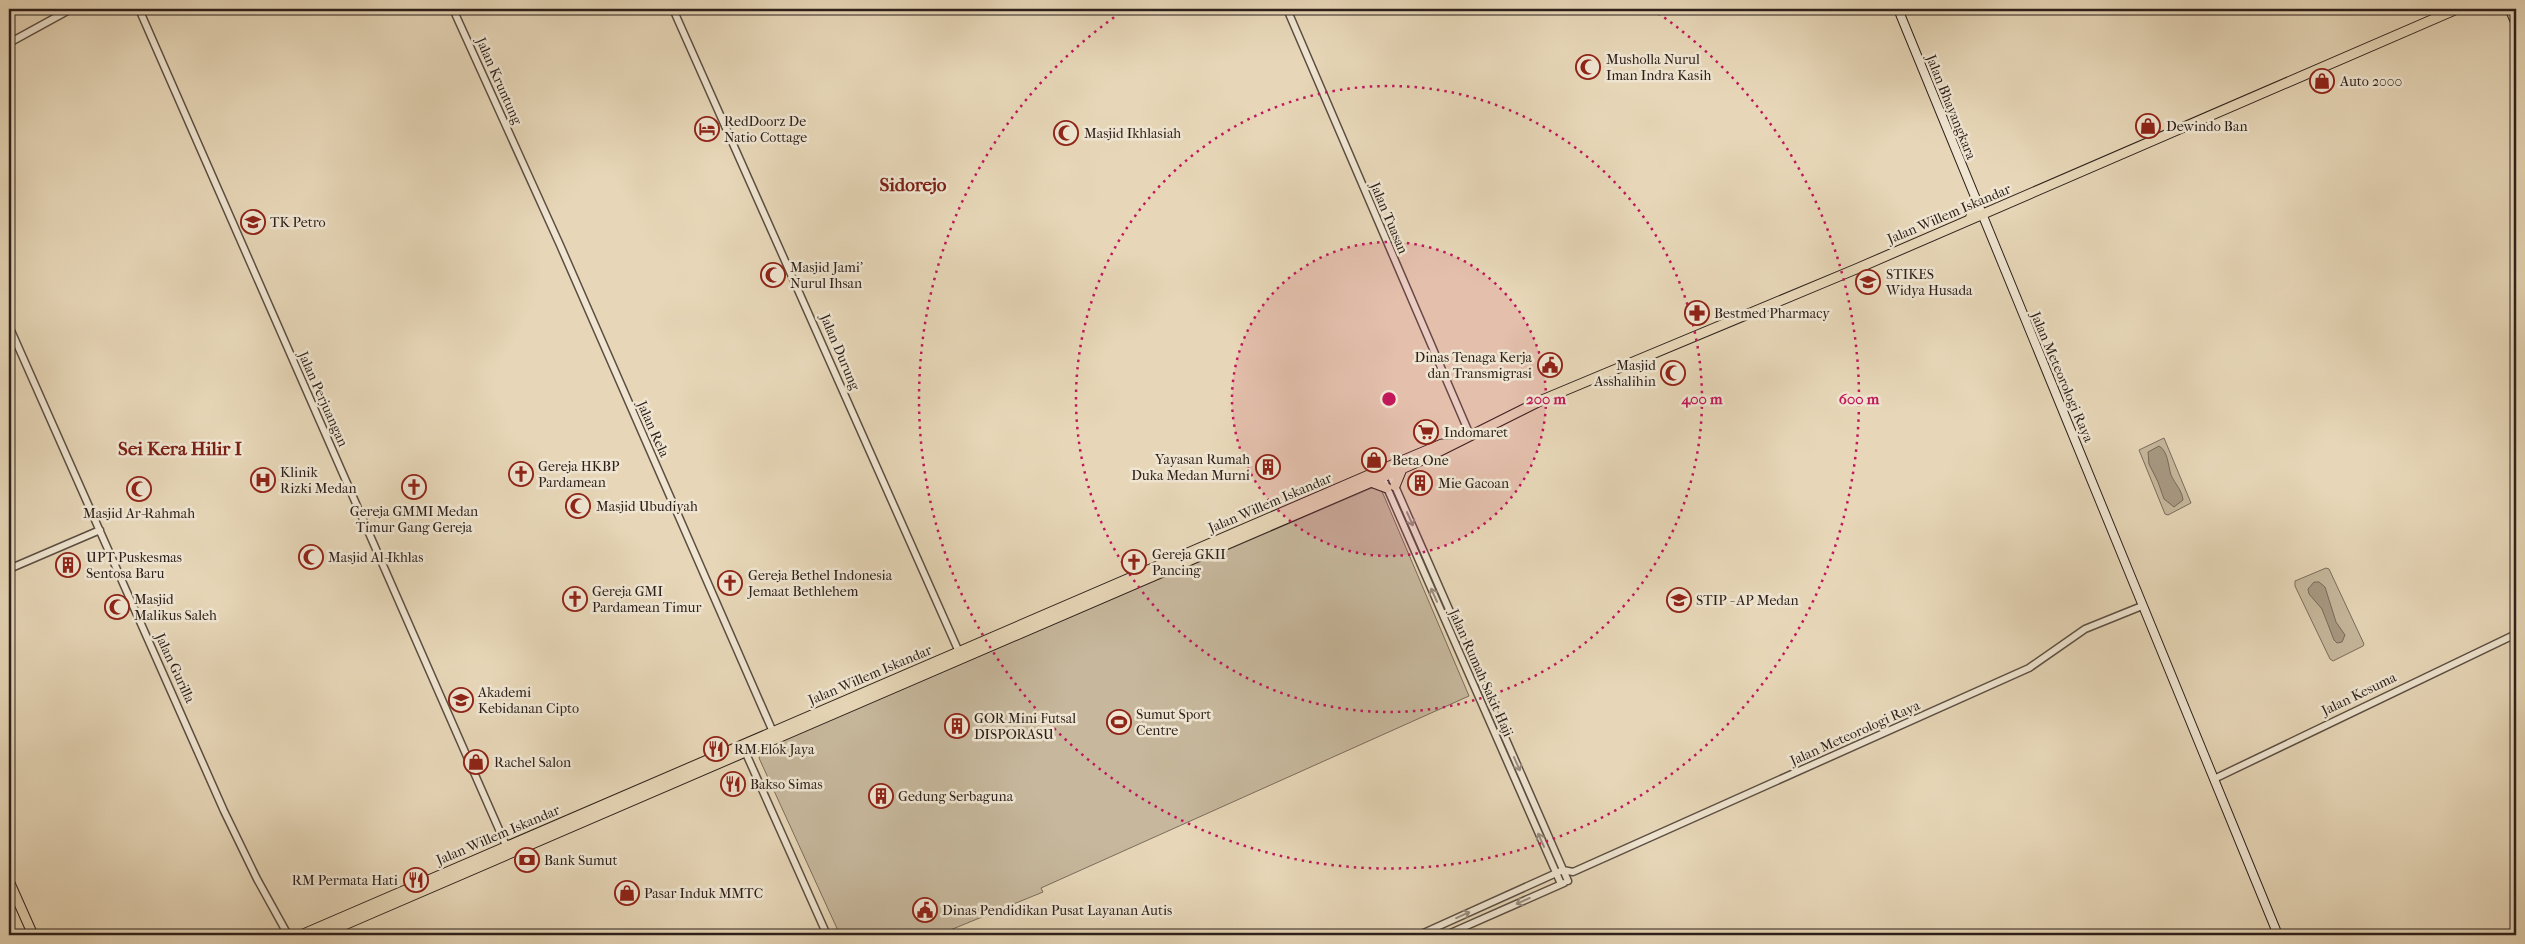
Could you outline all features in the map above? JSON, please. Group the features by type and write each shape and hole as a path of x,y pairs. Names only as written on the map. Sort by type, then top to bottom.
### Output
{"main road":[{"name":"Jalan Bhayangkara","path":"1898,9 1981,214"},
{"name":"Jalan Willem Iskandar","path":"301,935 508,850 942,663 1371,482 1385,472 1402,469 1445,450 1452,444 1542,400 1970,219 2457,9"},
{"path":"2510,9 2516,24"},
{"path":"1970,219 1976,202"},
{"name":"Jalan Meteorologi Raya","path":"1981,214 2278,935"},
{"name":"Jalan Willem Iskandar","path":"744,749 773,732 942,663 959,652 1385,472 1442,444 1452,444"},
{"path":"1371,482 1391,487 1402,469"},
{"name":"Jalan Willem Iskandar","path":"321,935 508,850"},
{"path":"9,881 33,935"},
{"path":"9,894 27,935"}],"street":[{"path":"9,42 71,9"},
{"name":"Jalan Perjuangan","path":"139,9 508,850"},
{"name":"Jalan Kruntung","path":"453,9 511,137"},
{"name":"Jalan Durung","path":"673,9 959,652"},
{"name":"Jalan Tuasan","path":"1287,9 1470,435"},
{"name":"Jalan Rela","path":"511,137 773,732"},
{"name":"Jalan Gurilla","path":"9,326 231,825 256,879 288,935"},
{"name":"Jalan Rumah Sakit Haji","path":"1385,472 1561,884"},
{"name":"Jalan Rumah Sakit Haji","path":"1391,487 1568,881"},
{"path":"9,569 100,530"},
{"name":"Jalan Meteorologi Raya","path":"1573,872 2028,668 2085,629 2142,606"},
{"name":"Jalan Kesuma","path":"2214,779 2516,634"},
{"path":"744,749 827,935"},
{"path":"1419,935 1563,870 1573,872 1568,881 1446,935"}],"shaded area":[{"path":"2164,438 2191,503 2168,515 2165,514 2139,450"},
{"path":"2159,446 2166,455 2171,475 2180,490 2183,500 2174,507 2164,499 2149,464 2148,452"},
{"name":"Sumut Sport Centre","path":"1374,487 1381,489 1469,696 1041,888 1043,892 938,935 840,935 759,758 765,748"},
{"path":"2326,568 2329,569 2364,644 2333,661 2330,659 2295,586 2295,581"},
{"path":"2314,582 2319,582 2325,587 2336,622 2345,635 2342,642 2337,643 2334,640 2322,609 2309,594 2308,589"}],"place":[{"name":"Musholla Nurul Iman Indra Kasih","path":"1588,67"},
{"name":"Auto 2000","path":"2322,81"},
{"name":"Dewindo Ban","path":"2148,126"},
{"name":"RedDoorz De Natio Cottage","path":"707,129"},
{"name":"Masjid Ikhlasiah","path":"1066,133"},
{"name":"TK Petro","path":"253,222"},
{"name":"Masjid Jami' Nurul Ihsan","path":"773,275"},
{"name":"STIKES Widya Husada","path":"1868,282"},
{"name":"Bestmed Pharmacy","path":"1697,313"},
{"name":"Dinas Tenaga Kerja dan Transmigrasi","path":"1550,365"},
{"name":"Masjid Asshalihin","path":"1673,373"},
{"name":"Indomaret","path":"1426,432"},
{"name":"Beta One","path":"1374,460"},
{"name":"Yayasan Rumah Duka Medan Murni","path":"1268,467"},
{"name":"Gereja HKBP Pardamean","path":"521,474"},
{"name":"Klinik Rizki Medan","path":"263,480"},
{"name":"Mie Gacoan","path":"1420,483"},
{"name":"Gereja GMMI Medan Timur Gang Gereja","path":"414,487"},
{"name":"Masjid Ar-Rahmah","path":"139,489"},
{"name":"Masjid Ubudiyah","path":"578,506"},
{"name":"Masjid Al-Ikhlas","path":"311,557"},
{"name":"Gereja GKII Pancing","path":"1134,562"},
{"name":"UPT Puskesmas Sentosa Baru","path":"68,565"},
{"name":"Gereja Bethel Indonesia Jemaat Bethlehem","path":"730,583"},
{"name":"Gereja GMI Pardamean Timur","path":"575,599"},
{"name":"STIP - AP Medan","path":"1679,600"},
{"name":"Masjid Malikus Saleh","path":"117,607"},
{"name":"Akademi Kebidanan Cipto","path":"461,700"},
{"name":"Sumut Sport Centre","path":"1119,722"},
{"name":"GOR Mini Futsal DISPORASU","path":"957,726"},
{"name":"RM Elok Jaya","path":"716,749"},
{"name":"Rachel Salon","path":"476,762"},
{"name":"Bakso Simas","path":"733,784"},
{"name":"Gedung Serbaguna","path":"881,796"},
{"name":"Bank Sumut","path":"527,860"},
{"name":"RM Permata Hati","path":"416,880"},
{"name":"Pasar Induk MMTC","path":"627,893"},
{"name":"Dinas Pendidikan Pusat Layanan Autis","path":"925,910"}],"district":[{"name":"Sidorejo","path":"913,185"},
{"name":"Sei Kera Hilir I","path":"180,449"}]}
